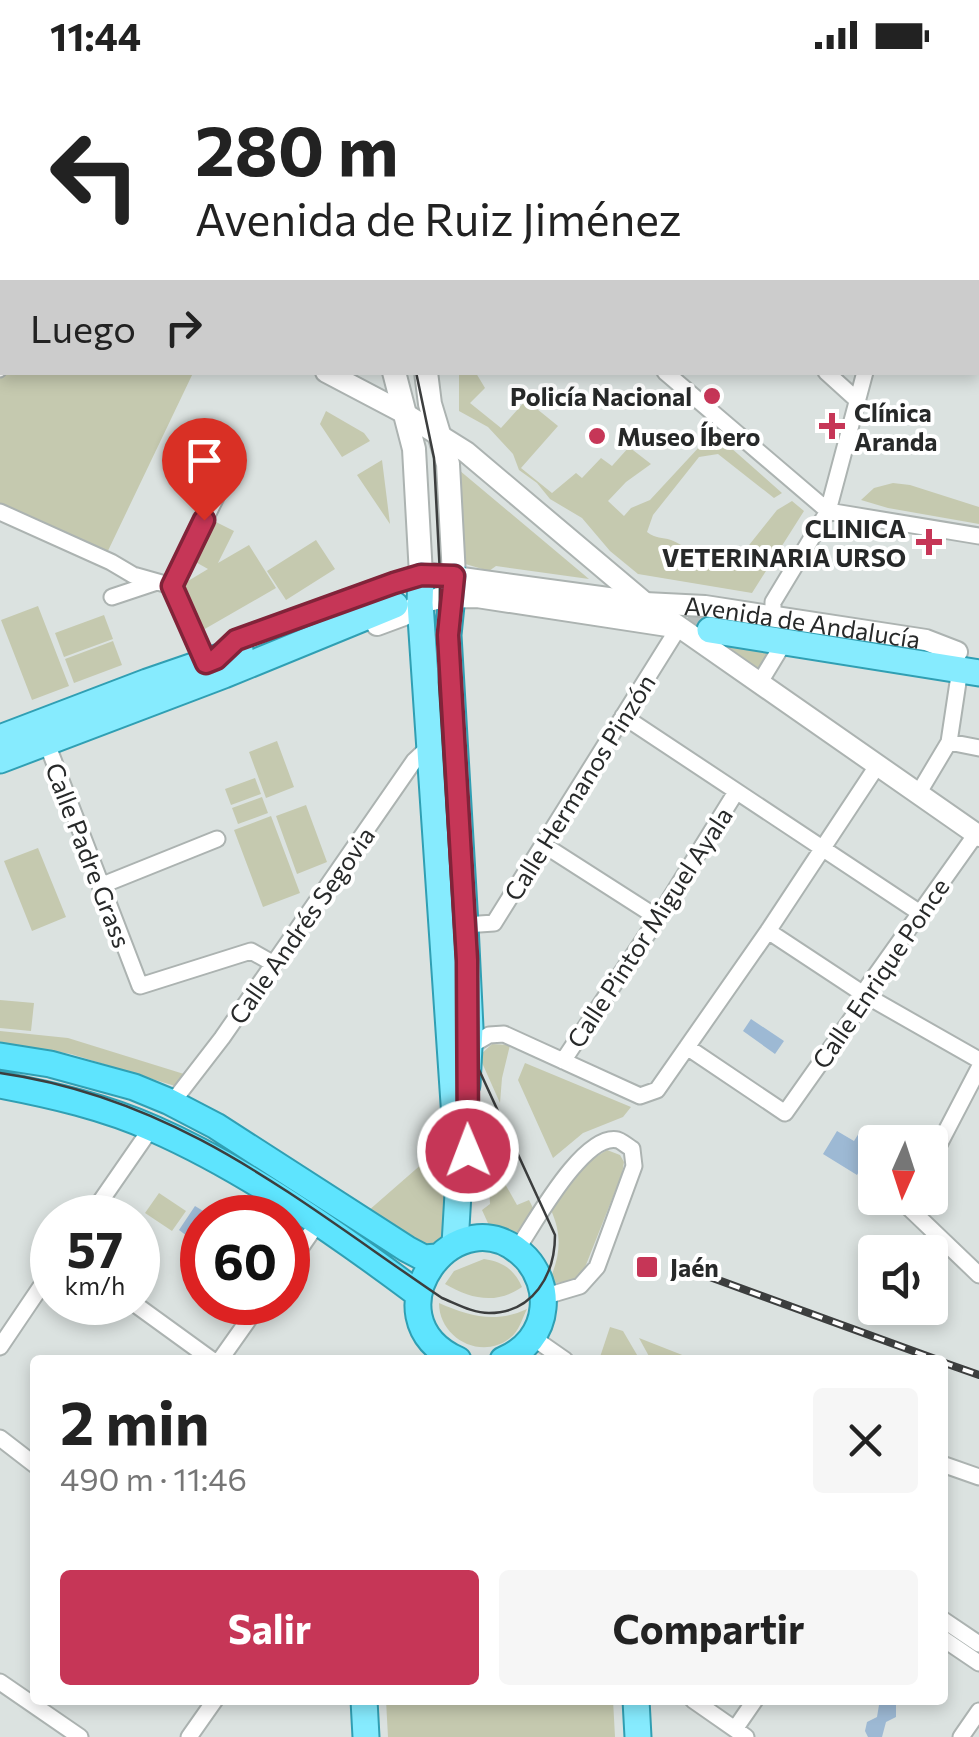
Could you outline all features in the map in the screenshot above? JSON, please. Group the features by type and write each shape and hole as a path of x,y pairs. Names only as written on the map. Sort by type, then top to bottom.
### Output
{"highway":[{"path":"0,1056 50,1064 134,1087 168,1101 230,1134 424,1258 486,1239 513,1248 536,1272 544,1297 542,1318 520,1353"},
{"path":"0,1084 63,1098 152,1128 226,1164 418,1294"},
{"path":"446,1250 426,1271 418,1294 419,1313 427,1334 449,1355"}],"main road":[{"path":"0,738 42,732 402,601 421,575 414,449 395,375"},
{"path":"426,375 430,404 448,464 452,586 448,635 470,1046 468,1151 475,1218 486,1239"},
{"path":"402,601 430,746 459,1177 446,1250"},
{"name":"Avenida de Andalucía","path":"710,625 965,663"},
{"path":"0,760 42,732"},
{"path":"362,1705 366,1737"},
{"path":"636,1705 638,1737"}],"street":[{"path":"332,375 442,436 678,628 978,835"},
{"path":"669,375 828,511 979,536"},
{"path":"829,375 858,401"},
{"path":"773,616 773,602 828,511 864,375"},
{"path":"172,586 236,454"},
{"path":"0,512 154,582 172,586 215,666 236,640 421,575 452,586"},
{"path":"112,597 154,582"},
{"path":"402,601 452,586"},
{"name":"Avenida de Andalucía","path":"452,586 705,606 773,616 926,640 965,663"},
{"name":"Avenida de Andalucía","path":"452,586 477,596 925,672 965,663"},
{"name":"Calle Hermanos Pinzón","path":"466,925 494,923 678,628"},
{"path":"760,682 780,649"},
{"path":"918,794 949,742 965,663"},
{"path":"623,716 920,913"},
{"name":"Calle Padre Grass","path":"42,732 140,986 251,951 274,964"},
{"path":"949,742 979,748"},
{"name":"Calle Andrés Segovia","path":"168,1101 178,1095 205,1061 414,761 430,746"},
{"path":"470,1046 489,1035 504,1034 640,1096 656,1090 877,766"},
{"name":"Calle Pintor Miguel Ayala","path":"563,1060 736,792"},
{"name":"Calle Enrique Ponce","path":"687,1047 785,1113 868,986 978,835"},
{"path":"100,886 217,840"},
{"path":"544,845 658,918"},
{"path":"768,931 865,996 979,1060"},
{"path":"948,1127 979,1068"},
{"path":"105,1195 152,1128"},
{"path":"513,1248 521,1243 565,1176 587,1152 604,1141 619,1140 632,1149 634,1166 597,1267 580,1286 544,1297"},
{"path":"921,1215 979,1275"},
{"path":"310,1234 317,1224"},
{"path":"0,1346 30,1302"},
{"path":"160,1322 205,1355"},
{"path":"224,1355 245,1325"},
{"path":"0,1438 30,1461"},
{"path":"948,1466 979,1478"},
{"path":"948,1624 979,1644"},
{"path":"948,1642 979,1663"},
{"path":"0,1683 30,1703"},
{"path":"33,1705 80,1737"},
{"path":"190,1737 212,1705"},
{"path":"700,1705 740,1733 753,1705"},
{"path":"961,1737 979,1711"}],"green space":[{"path":"0,375 192,375 106,555 0,505"},
{"path":"459,375 477,375 485,388 470,403 501,428 526,400 558,426 521,468 552,493 576,473 582,478 601,458 612,466 629,447 651,464 608,501 624,516 631,508 650,500 713,432 782,493 774,498 718,454 699,457 653,515 647,532 671,540 704,560 734,564 777,510 792,501 804,511 752,593 638,574 610,551 582,518 550,499 519,470 513,454 488,427 459,411"},
{"path":"326,411 364,433 370,441 342,457 320,424"},
{"path":"382,460 390,524 357,475"},
{"path":"459,470 589,579 496,566 489,571 462,563"},
{"path":"893,483 979,507 979,524 861,500 874,488"},
{"path":"212,520 234,531 218,563 249,545 276,588 203,630 178,587 208,569 192,560"},
{"path":"316,540 335,569 286,600 267,571"},
{"path":"38,606 69,686 32,700 1,620"},
{"path":"104,615 113,639 64,657 55,633"},
{"path":"113,641 122,665 74,683 65,659"},
{"path":"720,644 769,652 760,671"},
{"path":"277,741 294,787 266,798 249,752"},
{"path":"255,778 261,794 231,805 225,789"},
{"path":"262,797 268,813 238,824 232,808"},
{"path":"306,805 327,862 297,874 276,816"},
{"path":"271,816 300,893 263,907 234,830"},
{"path":"38,848 66,917 32,931 4,861"},
{"path":"0,1000 34,1003 31,1031 0,1028"},
{"path":"0,1031 68,1038 184,1074 175,1086 71,1054 0,1042"},
{"path":"492,1044 510,1045 500,1103 479,1056"},
{"path":"525,1063 631,1107 623,1117 583,1133 553,1158 518,1080"},
{"path":"607,1150 620,1155 624,1162 622,1174 580,1280 548,1284 558,1247 551,1210 578,1168"},
{"path":"487,1152 517,1205 529,1200 538,1218 517,1232 492,1232 482,1210 490,1204"},
{"path":"423,1163 452,1185 450,1235 428,1251 368,1211"},
{"path":"158,1195 180,1207 180,1220 172,1231 160,1223"},
{"path":"484,1259 507,1267 522,1287 503,1296 484,1298 445,1284 454,1271"},
{"path":"439,1303 461,1312 493,1317 527,1309 513,1335 499,1345 487,1347 454,1336 441,1315"},
{"path":"610,1327 623,1331 637,1355 601,1355"},
{"path":"639,1338 682,1355 648,1355"},
{"path":"386,1705 613,1705 615,1737 388,1737"}],"water":[{"path":"751,1019 784,1041 775,1054 743,1031"},
{"path":"837,1131 854,1141 858,1135 857,1175 823,1154"},
{"path":"879,1705 896,1705 896,1717 886,1722 882,1737 868,1737 867,1722 877,1717"}],"tunnel":[{"path":"651,612 711,621"}],"tram line":[{"path":"0,1073 65,1086 125,1105 181,1130 234,1158 442,1298 465,1308 489,1313 518,1306 529,1299 546,1277 555,1235 460,1023 439,683 440,575 434,458 417,375"}],"railway":[{"path":"688,1269 924,1355"},
{"path":"948,1364 979,1375"}],"place":[{"name":"Policía Nacional","path":"712,396"},
{"name":"Clínica Aranda","path":"832,426"},
{"name":"Museo Íbero","path":"597,436"},
{"name":"CLINICA VETERINARIA URSO","path":"929,542"},
{"name":"Jaén","path":"647,1267"}],"route":[{"path":"204,520 172,586 206,663 236,640 394,583 421,575 454,576 448,635 470,1028 468,1151"}]}
